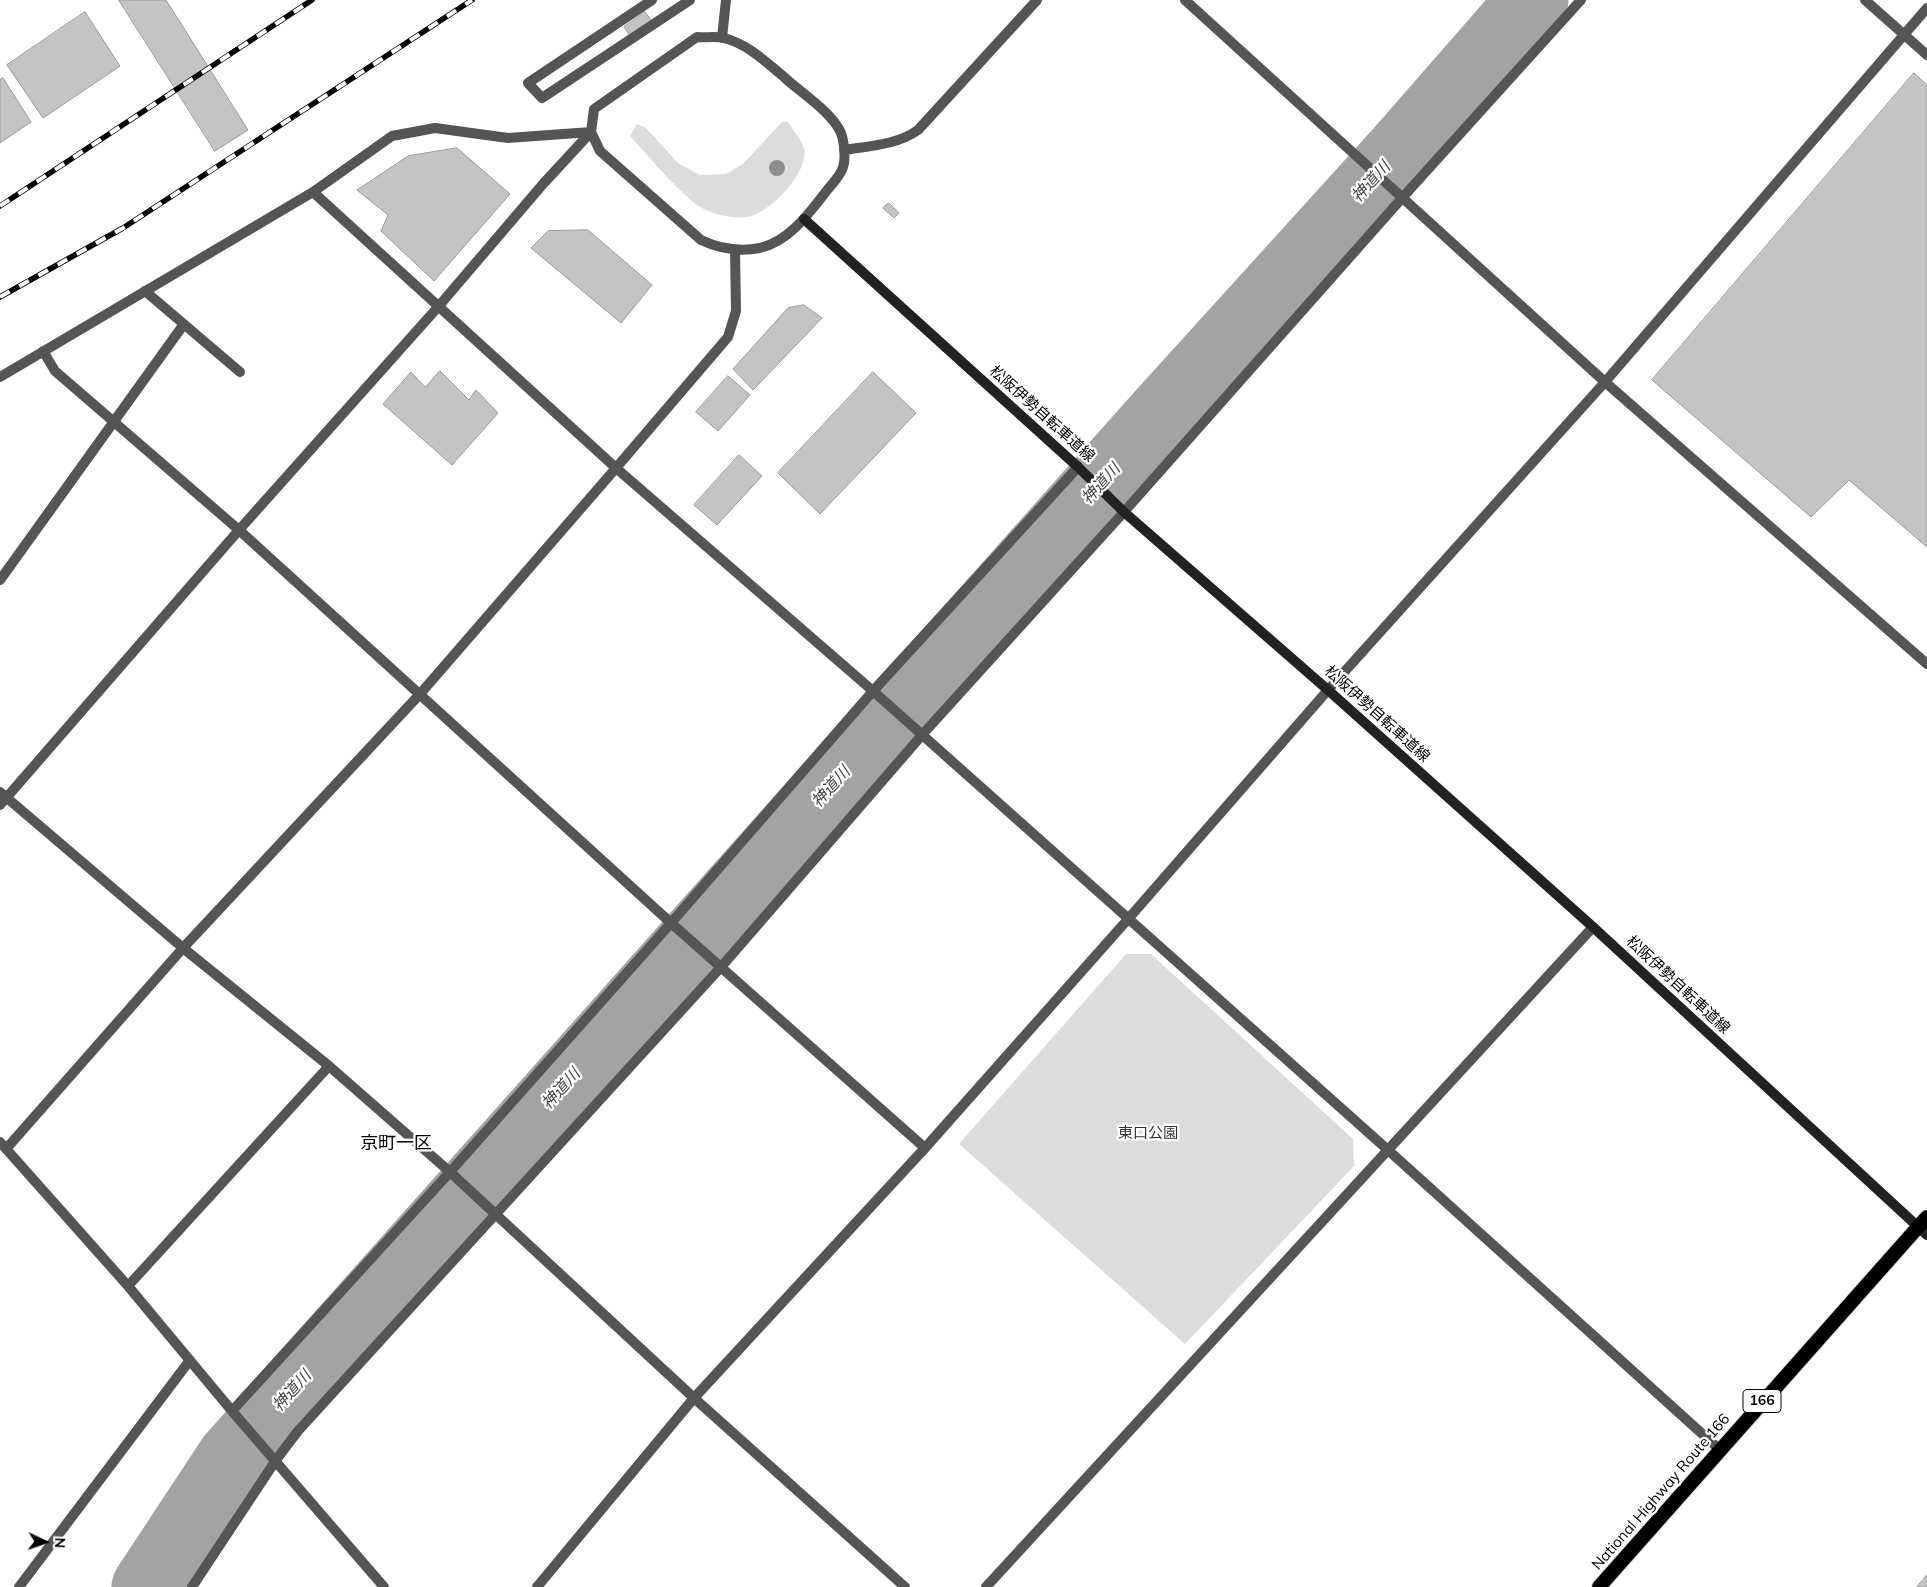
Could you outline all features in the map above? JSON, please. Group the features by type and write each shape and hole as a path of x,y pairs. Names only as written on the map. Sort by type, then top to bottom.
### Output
{"highway":[{"name":"National Highway Route 166","path":"1598,1587 1719,1449 1924,1226"}],"main road":[{"name":"松阪伊勢自転車道線","path":"804,219 1078,467 1124,512 1328,690 1924,1226"}],"street":[{"path":"652,0 528,84 542,98 690,0"},
{"path":"722,38 726,0"},
{"path":"844,150 907,138 918,130 1037,0"},
{"path":"1185,0 1605,382 1927,664"},
{"path":"192,1587 275,1459 298,1431 494,1213 722,966 922,735 1124,512 1400,194 1581,0"},
{"path":"1865,0 1927,56"},
{"path":"537,1587 694,1398 925,1148 1328,690 1605,382 1927,8"},
{"path":"698,37 722,38 743,45 759,56 832,119 841,134 844,150 843,168 804,219 783,238 761,248 735,250 716,247 701,240 617,168 600,151 591,132 594,109 698,37"},
{"path":"0,378 312,192 392,136 435,128 508,138 591,132"},
{"path":"591,132 543,184 438,307 2,798 328,1066 451,1173 694,1398 905,1587"},
{"path":"312,192 616,468 873,691 1129,918 1719,1449"},
{"path":"384,1587 233,1412 128,1286 3,1146 183,948 420,694 728,337 736,311 735,250"},
{"path":"145,291 240,372"},
{"path":"0,580 184,324"},
{"path":"43,351 54,371 239,530 672,923 925,1148"},
{"path":"233,1412 451,1173 672,923 873,691 1078,467"},
{"path":"986,1587 1593,927"},
{"path":"128,1286 328,1066"},
{"path":"19,1587 190,1360"}],"green space":[{"path":"782,122 788,122 803,145 804,158 801,168 794,180 776,200 756,214 747,217 721,215 698,205 677,188 630,136 637,124 646,128 678,163 700,175 726,174 743,164"},
{"name":"東口公園","path":"1126,954 1151,954 1353,1139 1354,1166 1185,1344 959,1144"}],"building":[{"path":"119,0 166,0 248,130 215,151"},
{"path":"85,12 120,66 43,118 7,65"},
{"path":"645,12 652,21 630,36 624,27"},
{"path":"1914,73 1927,85 1927,547 1849,480 1811,517 1652,380"},
{"path":"3,78 31,122 0,143 0,80"},
{"path":"457,148 510,194 434,281 381,231 388,215 357,190 408,156"},
{"path":"889,203 899,213 894,218 883,208"},
{"path":"588,230 652,285 621,323 531,248 548,231"},
{"path":"804,305 822,318 753,390 733,369 788,308"},
{"path":"440,371 469,400 476,390 498,413 452,465 383,404 411,372 425,387"},
{"path":"873,372 916,413 820,514 778,473"},
{"path":"728,376 750,395 718,431 696,412"},
{"path":"739,455 762,476 717,525 694,505"},
{"path":"1927,1575 1927,1587 1917,1587"}],"waterway":[{"name":"神道川","path":"147,1587 232,1458 1164,412 1400,152 1533,0"}],"railway":[{"path":"0,206 312,0"},
{"path":"0,297 123,228 472,0"}],"district":[{"name":"京町一区","path":"396,1144"}]}
